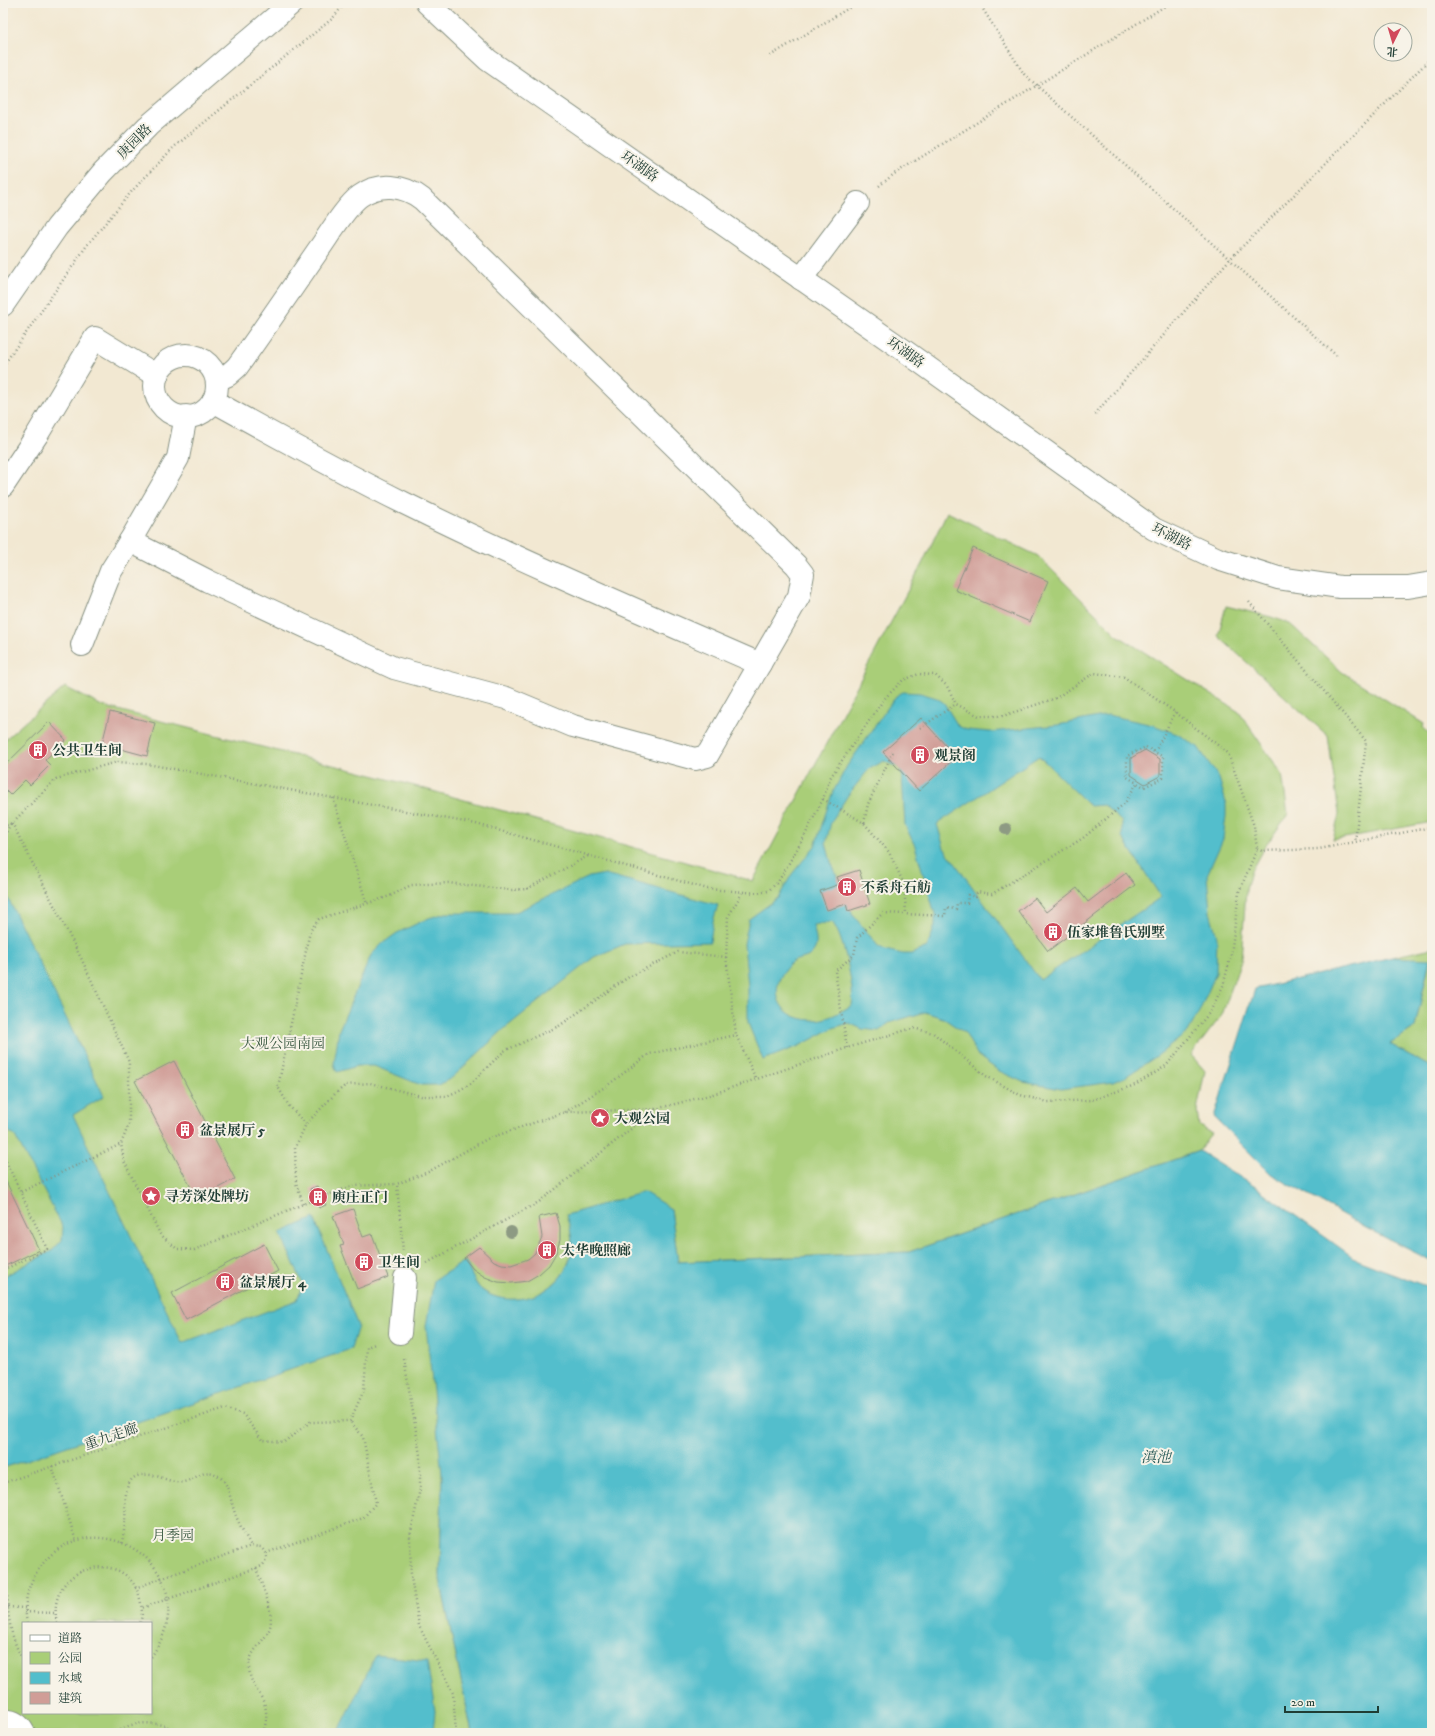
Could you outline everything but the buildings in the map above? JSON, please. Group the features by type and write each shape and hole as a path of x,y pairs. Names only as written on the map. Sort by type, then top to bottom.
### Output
{"street":[{"name":"庚园路","path":"3,305 57,227 103,172 148,126 292,3"},
{"name":"环湖路","path":"427,3 488,60 1154,529 1218,559 1278,578 1340,587 1408,587 1432,583"},
{"path":"130,541 208,581 394,668 506,698 573,726 695,759 706,756 799,596 803,574 796,565 413,192 402,188 379,187 359,197 337,224 237,367 228,375 215,391 202,412 186,416 166,410 156,391 157,376 166,362 176,357 186,355 197,357 206,362 213,370 215,391"},
{"path":"801,279 858,203"},
{"path":"3,486 37,435 95,338 157,376"},
{"path":"215,391 333,467 419,510 577,584 760,664"},
{"path":"82,645 112,571 178,458 186,416"},
{"path":"400,1333 405,1276"},
{"path":"3,1721 14,1722 21,1727 24,1733"}],"path":[{"path":"3,366 88,244 132,191 174,147 333,18 345,3"},
{"path":"770,56 857,3"},
{"path":"979,3 1024,74 1338,357"},
{"path":"858,203 894,174 1036,84 1170,3"},
{"path":"1095,414 1230,259 1432,57"},
{"path":"1249,602 1366,741 1355,842"},
{"path":"920,728 956,704"},
{"path":"1154,752 1175,712"},
{"path":"1146,747 1154,752 1163,757 1163,778 1144,787 1127,776 1128,756 1146,747"},
{"path":"864,824 868,804 894,752"},
{"path":"847,1048 839,1007 835,971 854,955 858,938 883,913 934,914 945,916 946,908 956,909 957,903 967,904 968,895 976,897 977,892 992,894 1083,838 1125,803 1137,782"},
{"path":"332,798 367,904"},
{"path":"823,799 864,824 889,852 904,884 906,913"},
{"path":"3,839 12,823 82,960 129,1062 129,1124 121,1144 124,1161 160,1234 177,1249 194,1250 303,1204 352,1186 397,1184 428,1172 487,1139 565,1112 608,1084 649,1054 736,1035"},
{"path":"565,1112 656,1109 713,1094 847,1048 913,1028 933,1033 986,1076 1020,1095 1048,1102 1092,1100 1135,1085 1166,1066 1210,1012 1223,986 1230,955 1239,892 1257,849 1262,851 1319,849 1432,827"},
{"path":"306,1124 289,1106 278,1086 310,931 319,919 390,896 411,885 448,883 511,890 527,889 589,855"},
{"path":"742,892 728,917 726,956 736,1035 757,1079"},
{"path":"303,1204 296,1183 295,1148 306,1124 336,1093 346,1085 370,1083 421,1096 447,1096 458,1092 470,1084 504,1051 559,1026 627,978 678,952 726,956"},
{"path":"397,1184 405,1276 539,1202 656,1109"},
{"path":"21,1192 121,1144"},
{"path":"3,1159 6,1161 47,1249 3,1270"},
{"path":"266,1553 363,1518 376,1503 363,1437 350,1421 364,1390 367,1348 400,1333 420,1456 420,1489 410,1536 411,1577 420,1626 454,1693 456,1733"},
{"name":"重九走廊","path":"3,1483 225,1408 242,1414 262,1440 284,1442 310,1422 350,1421"},
{"path":"52,1466 76,1541"},
{"path":"122,1542 127,1486 133,1479 140,1475 152,1475 176,1482 185,1482 198,1475 208,1472 216,1474 224,1480 236,1517 251,1546"},
{"path":"27,1622 25,1608 27,1593 33,1576 59,1548 76,1541 94,1538 122,1542 131,1546 146,1557 162,1578 168,1598 167,1626 161,1643 152,1656"},
{"path":"135,1588 251,1546 261,1546 266,1553 266,1561 262,1566 142,1608"},
{"path":"57,1622 55,1613 56,1599 62,1587 71,1577 83,1570 96,1567 110,1568 122,1574 135,1588 142,1608 140,1622"},
{"path":"256,1568 271,1614 269,1629 251,1655 250,1667 252,1678 266,1704 267,1721 263,1733"},
{"path":"3,1581 6,1586 13,1637 22,1655"},
{"path":"8,1607 25,1608"},
{"path":"25,1612 55,1613"},
{"path":"118,1733 132,1724 152,1724 167,1727 177,1733"}],"green space":[{"name":"大观公园南园","path":"947,512 1038,556 1117,635 1239,712 1282,774 1288,814 1262,851 1251,871 1246,890 1241,961 1222,1015 1191,1055 1205,1071 1197,1110 1199,1126 1212,1133 1199,1151 909,1252 678,1262 671,1209 571,1231 571,1254 563,1273 555,1283 544,1291 532,1296 506,1300 482,1290 479,1288 465,1261 442,1474 440,1579 472,1733 3,1733 3,741 65,687 102,706 411,785 753,881 922,564"},
{"path":"1226,606 1289,623 1342,672 1424,724 1423,728 1432,735 1432,822 1333,840 1339,814 1328,736 1218,636"},
{"path":"1432,948 1432,1068 1390,1044 1415,1027 1430,960 1392,957"}],"water":[{"path":"903,692 920,693 937,698 944,703 958,726 967,730 990,732 1058,725 1108,715 1153,725 1177,734 1198,747 1219,778 1226,803 1226,816 1223,839 1207,875 1210,912 1217,937 1216,973 1200,1010 1188,1032 1157,1056 1125,1077 1113,1082 1061,1089 1023,1082 999,1071 978,1056 965,1033 943,1018 925,1012 889,1023 879,1031 862,1029 849,1023 833,1028 799,1046 763,1060 748,1023 748,986 744,944 749,919 778,898 792,874 815,846 832,794 847,766 896,696","holes":["1039,756 1090,806 1104,805 1122,822 1122,837 1161,897 1040,980 944,848 937,824","884,761 899,768 902,776 905,825 915,846 935,914 935,926 927,947 911,954 903,954 885,950 878,946 853,915 831,862 826,843 831,822 848,795 869,769","832,922 836,928 844,949 852,987 852,1005 833,1016 818,1020 800,1018 790,1014 783,1008 779,1001 777,992 778,983 790,964 795,960 808,957 815,949 816,939 813,925"]},
{"path":"605,874 718,905 713,921 710,942 625,944 594,957 504,1029 453,1077 439,1085 421,1085 374,1066 357,1066 337,1072 334,1064 339,1030 371,955 383,943 397,933 429,918 446,913 514,913 589,877"},
{"path":"8,898 104,1096 73,1115 182,1343 297,1300 303,1284 280,1233 314,1218 358,1326 351,1349 3,1468 3,1277 53,1250 62,1240 63,1227 15,1136 3,1127 3,900"},
{"path":"1392,957 1430,959 1415,1027 1390,1044 1432,1068 1432,1261 1366,1228 1271,1174 1214,1117 1255,989"},
{"name":"滇池","path":"1199,1151 1257,1188 1357,1260 1432,1288 1432,1733 472,1733 440,1579 442,1474 426,1326 434,1280 465,1261 479,1287 498,1298 527,1298 537,1294 555,1283 562,1275 571,1256 571,1233 566,1215 644,1192 671,1209 678,1262 909,1252"},
{"path":"376,1655 427,1661 435,1711 433,1733 338,1733"}],"place":[{"name":"公共卫生间","path":"38,750"},
{"name":"观景阁","path":"920,755"},
{"name":"不系舟石舫","path":"847,887"},
{"name":"伍家堆鲁氏别墅","path":"1053,932"},
{"name":"大观公园","path":"600,1118"},
{"name":"盆景展厅 5","path":"185,1130"},
{"name":"寻芳深处牌坊","path":"151,1196"},
{"name":"庾庄正门","path":"318,1197"},
{"name":"太华晚照廊","path":"547,1250"},
{"name":"卫生间","path":"364,1262"},
{"name":"盆景展厅 4","path":"225,1282"}],"park label":[{"name":"月季园","path":"173,1535"}]}
